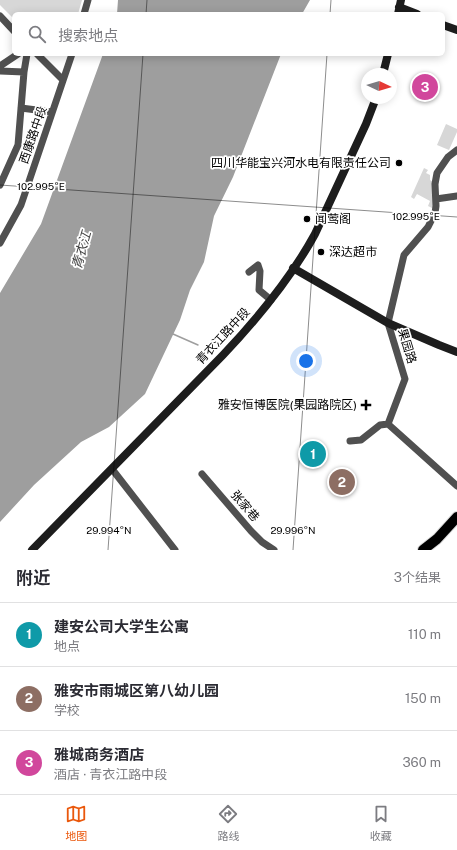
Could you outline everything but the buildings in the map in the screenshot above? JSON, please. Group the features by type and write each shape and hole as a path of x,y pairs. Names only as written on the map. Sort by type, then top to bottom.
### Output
{"main road":[{"path":"399,7 412,12"},
{"path":"445,25 457,30"},
{"path":"384,68 388,56"},
{"name":"青衣江路中段","path":"32,550 252,324 271,300 315,234 366,124 374,104"},
{"path":"293,268 371,315 457,352"},
{"path":"423,550 437,539 457,517"},
{"path":"433,550 457,526"}],"street":[{"path":"85,12 88,0"},
{"path":"0,16 12,29"},
{"path":"0,66 15,56"},
{"path":"0,185 18,145 27,56"},
{"path":"38,56 64,80"},
{"name":"西康路中段","path":"0,243 3,233 20,204 71,56"},
{"path":"0,71 24,72"},
{"path":"21,108 52,112"},
{"name":"果园路","path":"388,424 405,379 388,323 404,255 428,227 435,213 435,184 437,173 448,157 457,150"},
{"path":"436,199 457,196"},
{"path":"249,272 258,265 260,271 259,290 271,300"},
{"path":"350,441 361,440 380,425 388,424 457,486"},
{"path":"112,469 175,550"},
{"name":"张家巷","path":"202,474 251,531 262,542 274,550"}],"shaded area":[{"path":"0,0 82,0 79,12 12,12 12,17 0,5"},
{"path":"446,124 457,129 449,150 437,145"},
{"path":"424,168 428,170 426,173 430,175 430,180 433,182 435,206 432,208 428,206 430,201 417,194 414,199 411,197"}],"water":[{"path":"118,0 310,0 303,12 117,12"},
{"name":"青衣江","path":"102,56 280,56 233,177 214,216 204,262 190,290 180,320 145,394 109,427 81,442 34,485 0,522 0,293 41,224"}],"waterway":[{"path":"173,334 198,345"}],"place":[{"name":"雅城商务酒店","path":"425,87"},
{"name":"四川华能宝兴河水电有限责任公司","path":"399,163"},
{"name":"闻莺阁","path":"307,219"},
{"name":"深达超市","path":"321,252"},
{"name":"雅安恒博医院(果园路院区)","path":"366,405"},
{"name":"建安公司大学生公寓","path":"313,454"},
{"name":"雅安市雨城区第八幼儿园","path":"342,482"}]}
